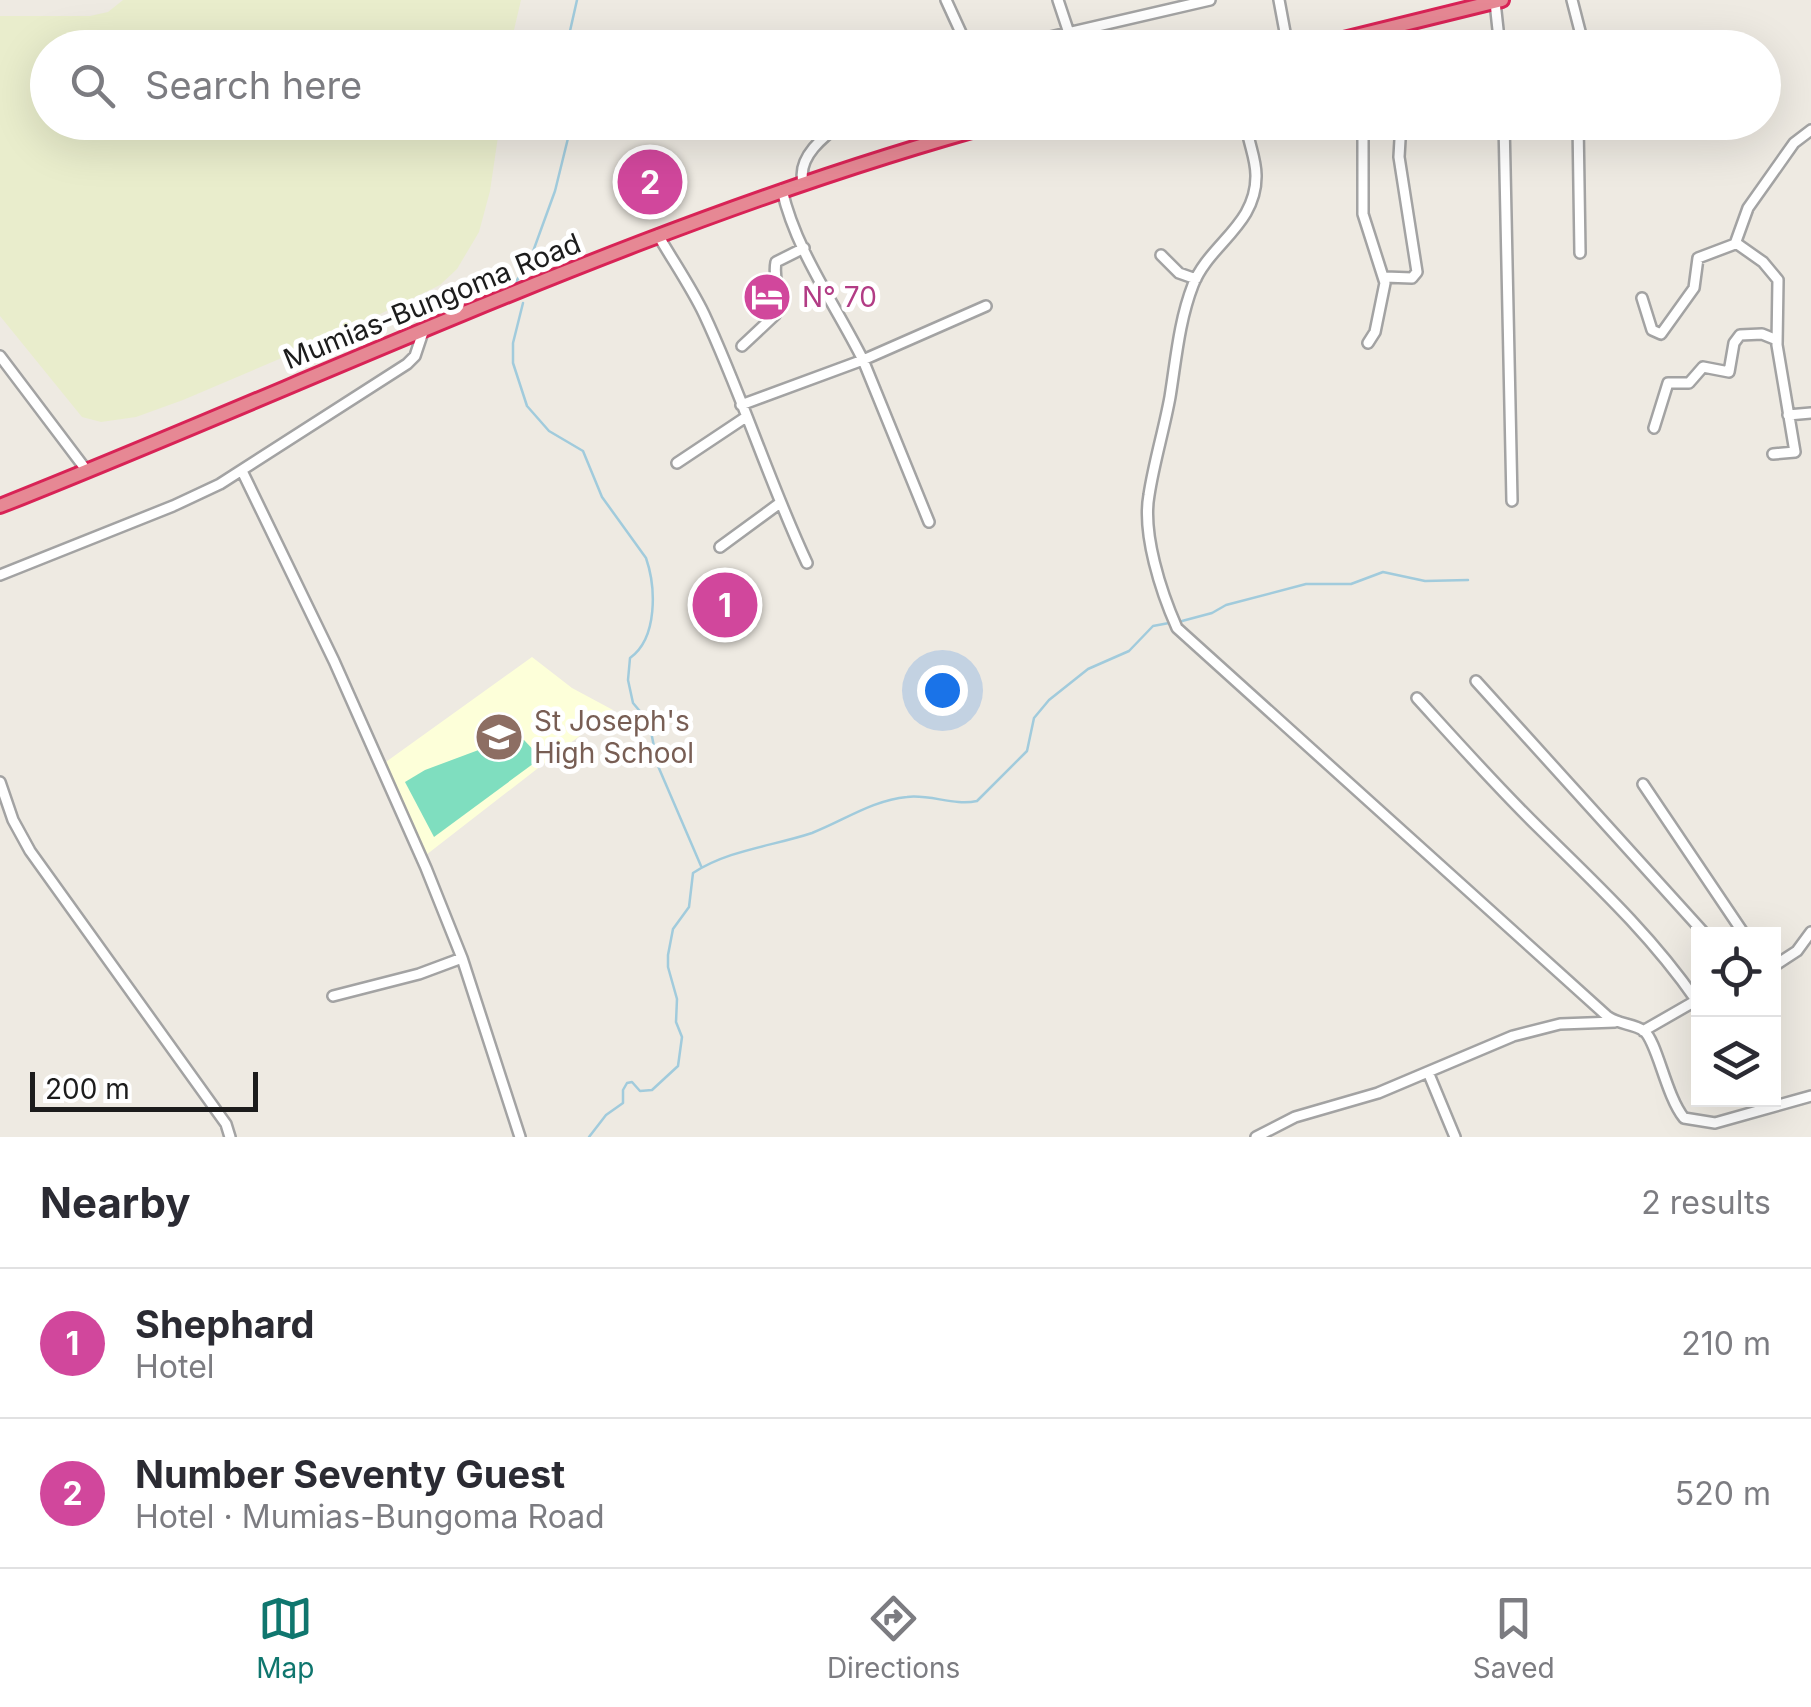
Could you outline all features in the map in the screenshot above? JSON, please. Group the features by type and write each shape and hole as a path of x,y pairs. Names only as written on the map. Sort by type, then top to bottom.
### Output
{"highway":[{"path":"1384,30 1498,1"},
{"name":"Mumias-Bungoma Road","path":"0,506 658,234 803,182 944,140"}],"street":[{"path":"946,0 960,30"},
{"path":"1058,0 1068,30"},
{"path":"1082,30 1210,0"},
{"path":"1279,0 1284,30"},
{"path":"1572,0 1580,30"},
{"path":"1498,1 1499,30"},
{"path":"1642,298 1652,330 1661,334 1696,284 1698,258 1736,243 1748,208 1794,143 1811,130"},
{"path":"803,182 804,162 825,140"},
{"path":"1248,140 1256,169 1250,202 1238,227 1196,279 1177,349 1148,498 1158,578 1176,628 1614,1022"},
{"path":"1363,140 1364,214 1384,277 1377,324 1368,343"},
{"path":"1384,277 1410,278 1416,274 1400,140"},
{"path":"1504,140 1512,501"},
{"path":"1578,140 1580,253"},
{"path":"782,190 804,248 863,360 929,522"},
{"path":"658,234 703,312 806,563"},
{"path":"1736,243 1776,276 1777,340 1794,453 1773,454"},
{"path":"742,346 778,309 776,262 804,248"},
{"path":"1162,255 1179,273 1196,279"},
{"path":"741,405 863,360 986,306"},
{"path":"0,575 173,506 242,471 407,364 423,332"},
{"path":"1654,428 1668,383 1690,383 1702,367 1730,372 1734,343 1740,334 1762,334 1777,340"},
{"path":"0,356 88,471"},
{"path":"1788,415 1811,413"},
{"path":"678,463 746,417"},
{"path":"242,471 366,732 462,958 520,1137"},
{"path":"720,547 780,503"},
{"path":"1476,681 1699,927"},
{"path":"1417,698 1538,828 1613,899 1691,992"},
{"path":"0,782 13,820 30,851 226,1124 230,1137"},
{"path":"1643,784 1739,927"},
{"path":"1781,961 1797,951 1811,932"},
{"path":"333,996 419,974 462,958"},
{"path":"1644,1030 1691,1003"},
{"path":"1256,1137 1295,1116 1378,1093 1529,1031 1560,1024 1614,1022 1644,1030 1652,1040 1677,1110 1702,1128 1811,1096"},
{"path":"1428,1072 1456,1137"}],"shaded area":[{"path":"123,0 521,0 514,30 30,30 30,140 498,140 479,232 457,269 440,285 345,331 183,400 136,417 101,422 82,417 0,316 0,16 90,16 108,12"},
{"name":"St Joseph's High School","path":"532,657 572,688 613,710 426,855 383,764"}],"green space":[{"path":"508,739 524,740 541,758 434,837 405,782 425,770"}],"waterway":[{"path":"570,30 577,0"},
{"path":"516,282 531,257 555,191 568,140"},
{"path":"523,303 513,343 513,363 527,406 549,431 583,451 602,497 646,558 653,597 650,625 646,638 630,658 628,680 633,703 649,722 658,766 701,866"},
{"path":"1182,621 1306,584 1351,584 1383,572 1425,581 1468,580"},
{"path":"589,1137 606,1115 623,1103 627,1083 632,1082 640,1091 652,1090 678,1066 682,1037 676,1022 677,999 668,955 673,929 689,907 693,873 721,859 812,833 894,799 977,801 1027,751 1034,718 1049,700 1088,669 1129,651 1153,626 1169,623"}],"place":[{"name":"Number Seventy Guest","path":"650,182"},
{"name":"N° 70","path":"767,297"},
{"name":"Shephard","path":"725,605"},
{"name":"St Joseph's High School","path":"499,737"}]}
